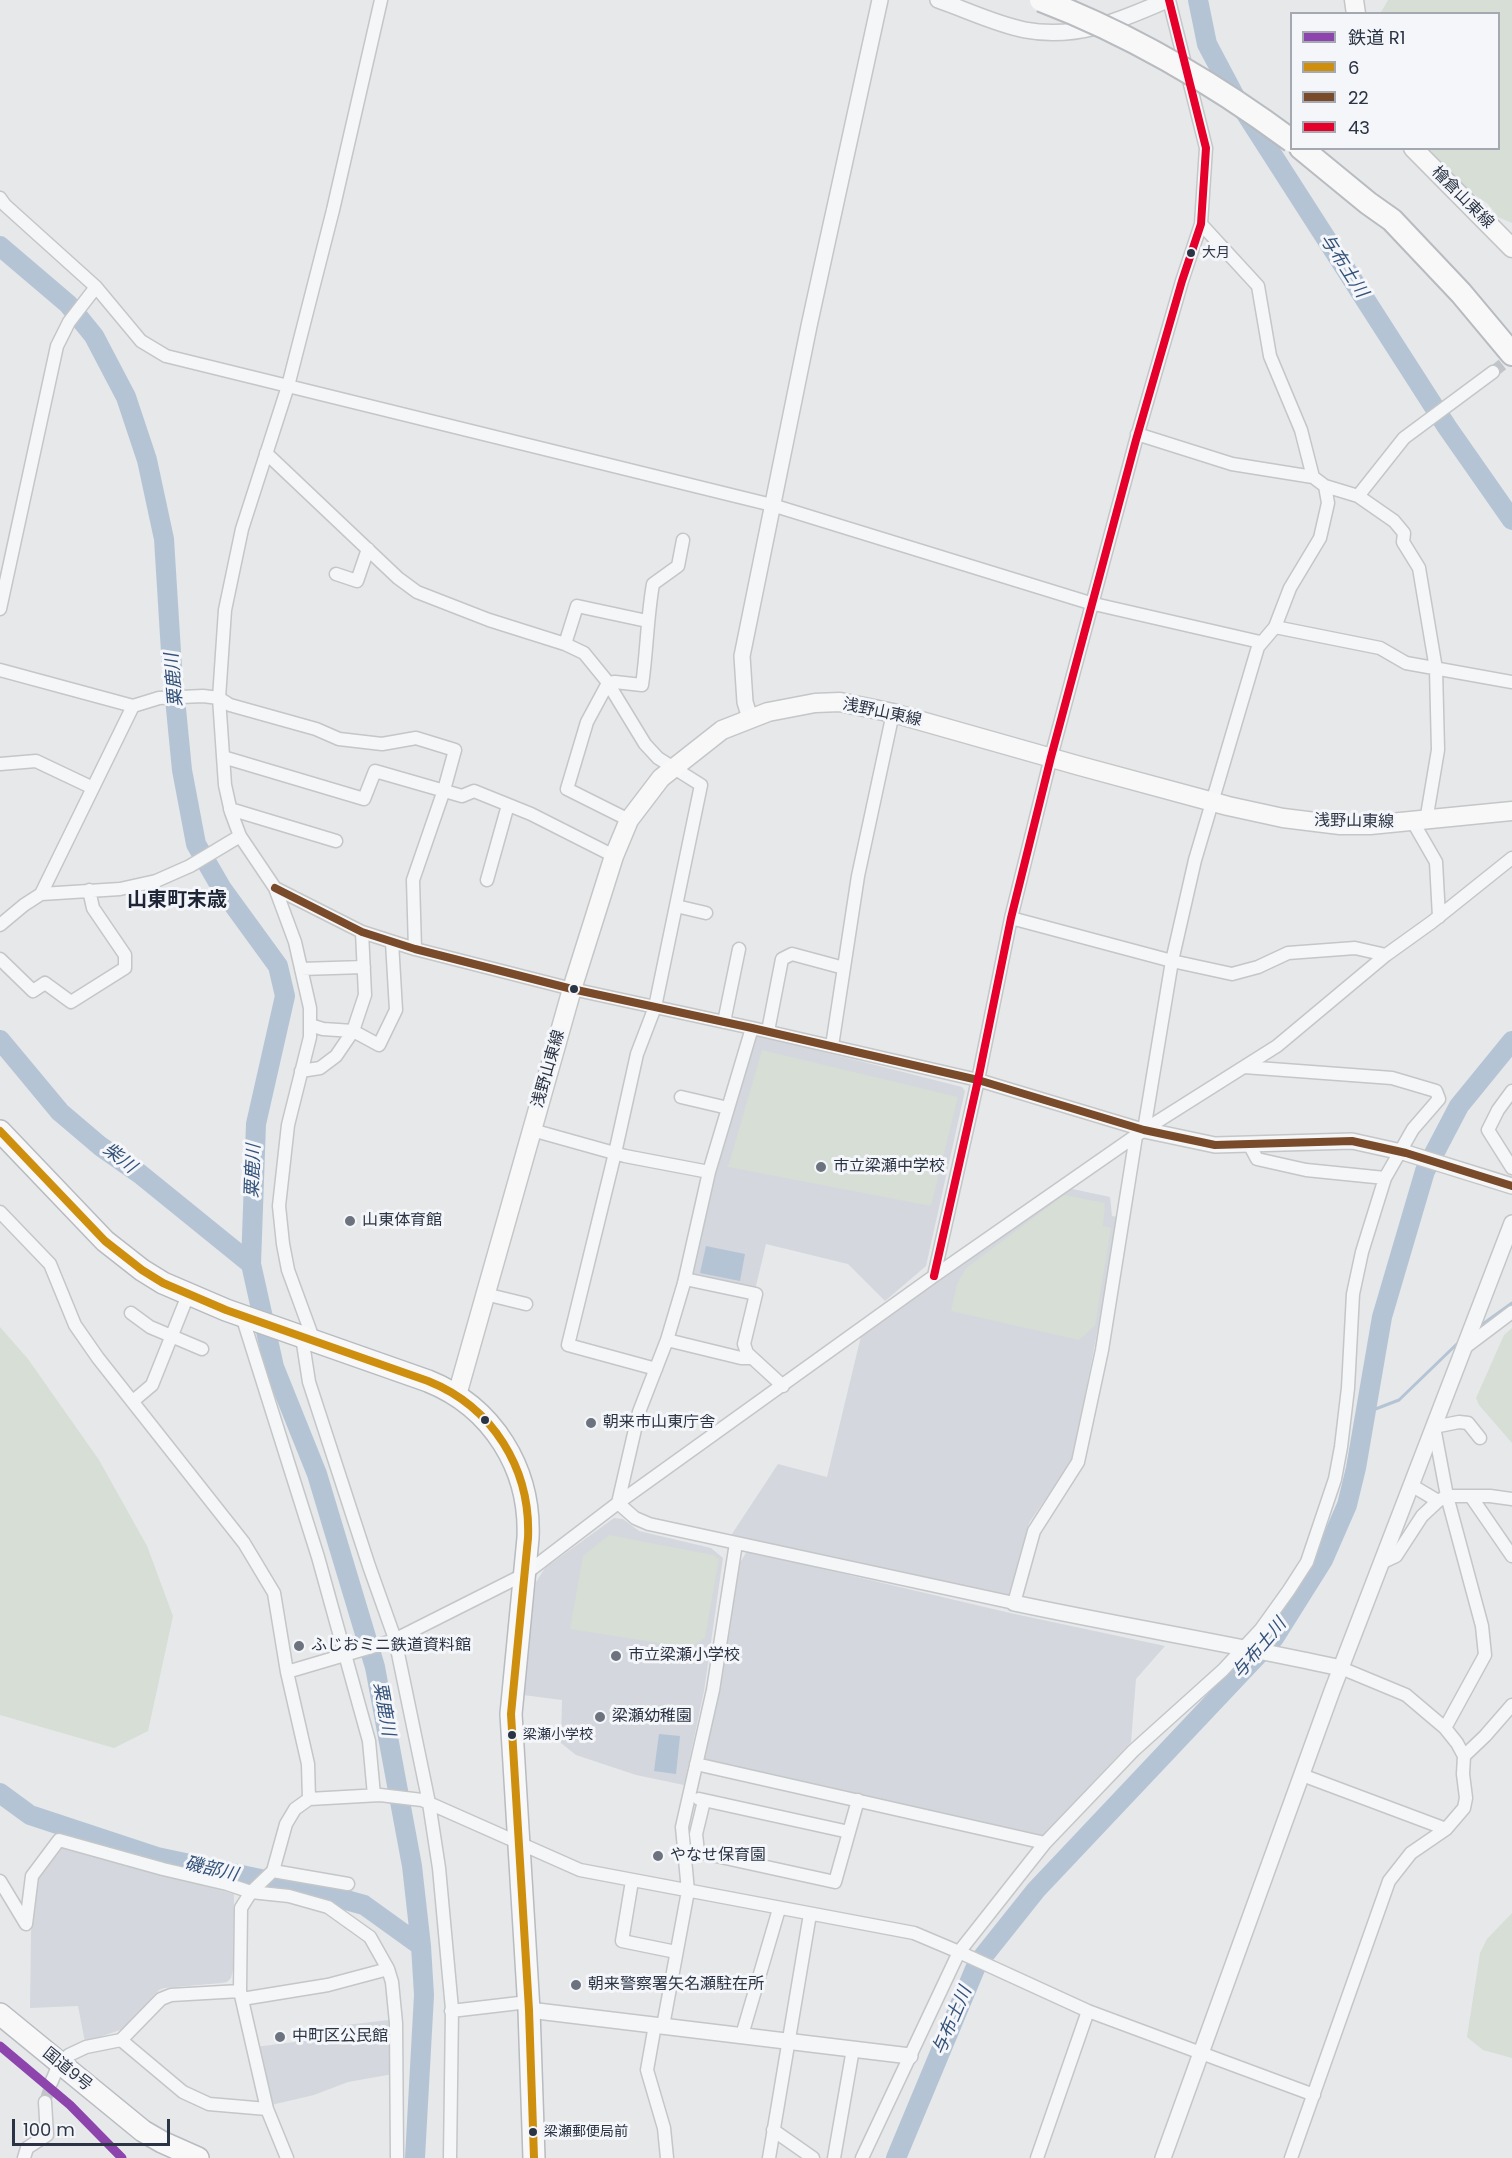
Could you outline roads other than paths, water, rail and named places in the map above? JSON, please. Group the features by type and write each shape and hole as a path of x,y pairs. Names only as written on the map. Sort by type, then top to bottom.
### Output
{"highway":[{"path":"1041,0 1155,54 1206,83 1290,140"},
{"path":"1066,0 1151,39 1290,128"},
{"path":"1303,150 1368,204 1395,218 1512,354"},
{"path":"1320,150 1348,172 1450,271 1512,343"},
{"path":"0,1131 105,1241 142,1270 188,1295 428,1381 456,1395 488,1422 516,1464 524,1488 528,1513 525,1574 511,1714 529,2006 534,2158"},
{"name":"国道9号","path":"0,2014 142,2131 198,2158"}],"main road":[{"name":"檜倉山東線","path":"1415,150 1512,248"},
{"name":"浅野山東線","path":"456,1395 572,989 614,856 630,820 661,778 722,730 768,712 815,703 840,702 893,712 1213,802 1312,822 1370,825 1512,811"}],"street":[{"path":"381,0 333,210 288,386 242,529 225,610 219,698 225,785 235,839 275,888 295,942 310,1008 310,1037 288,1125 279,1206 287,1264 304,1338 309,1382 394,1640 439,1868 452,2011 450,2158"},
{"path":"750,718 745,702 742,656 772,504 880,0"},
{"path":"934,1276 978,1080 1011,918 1090,603 1182,281 1202,224 1206,148 1168,0 1109,25 1057,33 1041,33 1008,26 938,0"},
{"path":"0,198 96,286 141,341 166,356 772,504 1090,603 1260,642"},
{"path":"1202,224 1258,286 1270,356 1301,430 1312,477"},
{"path":"0,609 57,346 69,322 96,286"},
{"path":"1359,496 1404,438 1493,372"},
{"path":"1137,434 1232,464 1312,477 1325,486 1359,496 1394,521 1404,533 1403,542 1419,568 1436,669 1438,750 1420,821 1437,862 1439,917"},
{"path":"266,453 398,578 417,592 489,620 565,644 584,653 608,683 645,744 658,758 701,785 655,1006 636,1054 615,1153 568,1345 656,1369"},
{"path":"1014,1603 1034,1532 1078,1461 1101,1350 1172,961 1195,860 1260,642 1275,627 1290,588 1320,538 1328,504 1325,486"},
{"path":"608,683 642,685 647,649 647,621 653,584 678,566 683,540"},
{"path":"336,574 357,581 368,549"},
{"path":"565,644 577,606 647,621"},
{"path":"1275,627 1380,648 1406,663 1512,682"},
{"path":"0,670 133,706 159,698 203,696 219,698 230,705 316,729 339,739 382,744 416,738 455,750 444,790 413,880 415,949"},
{"path":"608,683 587,722 567,789 630,820"},
{"path":"42,894 133,706"},
{"path":"832,1046 858,876 893,712"},
{"path":"223,757 364,799 375,771 462,796 474,791 531,814 614,856"},
{"path":"0,764 36,761 93,788"},
{"path":"487,880 508,805"},
{"path":"230,809 336,841"},
{"path":"0,925 24,905 42,894 120,889 156,881 190,866 235,839"},
{"path":"287,1672 394,1640 525,1574 618,1503 934,1276 1140,1133 1277,1046 1386,955 1439,917 1512,858"},
{"path":"275,888 362,932 415,949 572,989 768,1031 978,1080 1140,1133 1215,1145 1352,1141 1403,1153 1512,1186"},
{"path":"0,959 33,991 45,982 71,1002 125,968 125,955 93,908 89,890"},
{"path":"676,906 705,913"},
{"path":"1011,918 1172,961 1232,974 1258,968 1288,953 1355,948 1386,955"},
{"path":"301,1071 320,1068 336,1056 353,1031 365,995 362,932"},
{"path":"310,1025 323,1029 353,1031 379,1045 396,1010 392,942"},
{"path":"724,1022 739,949"},
{"path":"768,1031 782,959 792,954 844,968"},
{"path":"301,969 364,967"},
{"path":"618,1503 639,1412 667,1340 685,1279 709,1172 752,1028"},
{"path":"862,2158 962,1953 1045,1843 1133,1750 1247,1648 1307,1562 1335,1479 1348,1388 1353,1294 1362,1252 1385,1178 1403,1153 1413,1129 1439,1099 1436,1091 1392,1078 1244,1067"},
{"path":"1512,1091 1498,1110 1488,1130 1512,1168"},
{"path":"681,1097 728,1108"},
{"path":"532,1130 615,1153 709,1172"},
{"path":"1249,1144 1257,1159 1306,1170 1385,1178"},
{"path":"0,1212 50,1264 75,1325 98,1358 244,1542 274,1593 287,1672 308,1764 309,1799"},
{"path":"1163,2158 1341,1668 1512,1223"},
{"path":"685,1279 756,1294 744,1344 747,1353 783,1386"},
{"path":"485,1294 526,1304"},
{"path":"133,1401 152,1385 188,1295"},
{"path":"1463,1349 1512,1312"},
{"path":"131,1313 150,1327 202,1349"},
{"path":"245,1317 347,1655 369,1741 377,1795"},
{"path":"667,1340 741,1359 752,1358"},
{"path":"1434,1426 1468,1423 1480,1438"},
{"path":"1434,1426 1442,1499 1482,1626 1485,1655 1445,1728"},
{"path":"1411,1485 1442,1499 1490,1496 1512,1499"},
{"path":"1472,1498 1512,1556"},
{"path":"1381,1563 1396,1556 1422,1516 1442,1499"},
{"path":"618,1503 644,1523 1128,1627 1247,1648 1341,1668 1406,1695 1445,1728 1464,1756 1462,1774 1466,1798 1464,1808 1446,1829 1411,1853 1389,1881 1291,2158"},
{"path":"667,2158 664,2128 647,2070 659,2026 688,1892 682,1827 713,1690 735,1543"},
{"path":"1464,1756 1512,1705"},
{"path":"696,1764 1045,1843"},
{"path":"1302,1775 1446,1829"},
{"path":"287,2158 267,2109 241,1995 241,1908 251,1892 273,1871 285,1824 295,1809 309,1799 377,1795 425,1802 580,1870 914,1933 1089,2011 1314,2095"},
{"path":"689,1797 849,1832"},
{"path":"704,1801 696,1834 698,1852 835,1882 858,1800"},
{"path":"0,1881 26,1924 32,1876 59,1840 251,1892 289,1896 328,1907 370,1937 388,1969 396,2023 397,2158"},
{"path":"273,1871 348,1884"},
{"path":"632,1881 622,1941 676,1952"},
{"path":"742,2035 779,1909"},
{"path":"769,2158 810,1914"},
{"path":"51,2084 59,2064 69,2055 86,2047 122,2040 160,1999 171,1995 241,1995 328,1984 388,1969"},
{"path":"452,2011 529,2006 659,2026 910,2056"},
{"path":"1037,2158 1089,2011"},
{"path":"122,2040 183,2092 209,2104 267,2109"},
{"path":"834,2158 853,2049"},
{"path":"24,2158 27,2148 46,2135 45,2102"},
{"path":"773,2130 813,2158"}],"water":[{"path":"706,1246 745,1254 740,1281 700,1273"},
{"path":"666,1710 684,1712 682,1723 664,1721"},
{"path":"659,1734 680,1736 676,1774 654,1771"}],"waterway":[{"name":"与布土川","path":"1198,0 1207,44 1234,95 1447,427 1512,520"},
{"name":"粟鹿川","path":"0,246 68,304 94,336 126,397 147,460 164,539 172,668 182,770 196,844 222,889 278,966 285,996 256,1124 251,1264 274,1367 317,1474 375,1667 412,1866 424,1995 415,2158"},
{"name":"柴川","path":"0,1040 60,1112 251,1264"},
{"name":"与布土川","path":"896,2158 977,1964 1036,1890 1274,1638 1323,1560 1347,1505 1356,1468 1382,1317 1425,1171 1459,1106 1512,1041"},
{"path":"1480,1326 1512,1303"},
{"path":"1365,1413 1399,1400 1460,1341"},
{"name":"磯部川","path":"0,1793 30,1815 157,1857 303,1888 364,1905 421,1946"}],"tunnel":[{"path":"1493,372 1512,357"},
{"path":"45,2102 51,2083"}],"rail line":[{"name":"R1","path":"0,2046 70,2105 122,2158"}],"place":[{"name":"大月","path":"1191,253"},
{"name":"市立梁瀬中学校","path":"821,1167"},
{"name":"山東体育館","path":"350,1221"},
{"name":"朝来市山東庁舎","path":"591,1423"},
{"name":"ふじおミニ鉄道資料館","path":"299,1646"},
{"name":"市立梁瀬小学校","path":"616,1656"},
{"name":"梁瀬幼稚園","path":"600,1717"},
{"name":"梁瀬小学校","path":"512,1735"},
{"name":"やなせ保育園","path":"658,1856"},
{"name":"朝来警察署矢名瀬駐在所","path":"576,1985"},
{"name":"中町区公民館","path":"280,2037"},
{"name":"梁瀬郵便局前","path":"533,2132"}],"district":[{"name":"山東町末歳","path":"177,901"}]}
